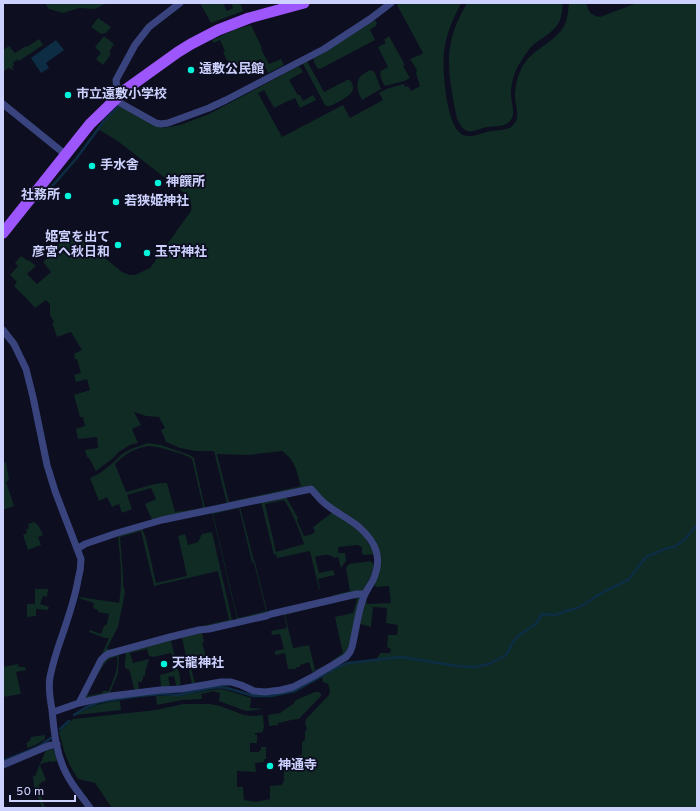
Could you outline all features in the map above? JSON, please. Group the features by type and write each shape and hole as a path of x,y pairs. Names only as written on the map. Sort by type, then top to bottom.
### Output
{"main road":[{"path":"3,233 90,124 125,90 166,60 191,44 218,30 233,24 304,3"}],"street":[{"path":"180,3 149,27 135,44 116,80 117,89 115,100 156,123 161,124 188,117 221,103 324,49 370,19 391,3"},
{"path":"3,104 66,155"},
{"path":"3,330 14,344 26,369 34,397 47,465 54,491 81,558 76,592 53,666 49,692 57,744 62,762 72,784 90,808"},
{"path":"52,711 111,696 181,689 221,682 231,682 241,685 254,692 273,691 293,687 346,657 350,652 361,603 377,570 378,556 374,544 367,535 358,526 321,500 312,489 162,520 117,533 85,544 77,549"},
{"path":"79,703 101,660 108,654 184,633 229,625 357,594 365,594"},
{"path":"3,765 48,746 57,744"}],"green space":[{"path":"45,3 132,3 105,4 95,9 79,8 63,13 49,9"},
{"path":"200,3 223,3 227,11 233,8 231,3 240,3 243,11 211,23"},
{"path":"398,3 461,3 446,39 444,71 446,97 453,121 457,130 463,135 469,136 505,129 514,124 517,116 515,96 516,87 521,69 530,56 553,39 562,29 567,19 569,3 586,3 590,13 600,17 637,3 697,3 697,808 112,808 95,783 78,779 66,757 59,732 73,719 156,710 183,704 210,704 220,706 244,715 263,715 263,732 255,733 255,735 257,735 257,743 250,743 250,752 259,752 261,747 266,747 266,759 264,759 264,762 255,763 256,772 237,771 237,787 243,787 244,800 256,802 270,799 270,786 282,785 284,780 284,770 296,761 297,756 302,755 302,742 305,740 305,732 307,729 305,723 306,719 329,695 330,690 328,684 323,682 322,676 341,665 375,660 380,653 390,653 391,649 387,647 388,635 397,635 398,625 386,623 387,608 373,607 371,627 360,624 366,599 367,604 391,603 389,586 376,587 374,584 377,547 321,498 311,485 227,504 214,451 195,451 180,448 166,442 161,430 165,428 159,417 146,416 134,412 141,425 132,429 138,443 130,445 120,451 96,471 87,457 85,450 98,448 97,437 78,439 76,429 85,426 83,417 80,417 74,395 90,390 87,379 76,382 74,375 81,373 74,354 82,350 71,332 57,337 52,324 54,322 50,315 50,304 46,300 35,308 14,286 17,282 10,275 18,266 15,263 21,256 36,266 27,274 37,284 51,272 43,262 52,253 56,252 56,247 69,229 122,272 135,275 150,268 191,211 191,204 188,196 119,142 98,129 119,106 156,126 163,128 180,125 209,114 299,66 303,72 289,80 303,101 313,95 316,100 300,108 295,98 274,108 264,90 258,93 282,137 343,105 350,118 383,100 379,93 386,89 404,84 405,87 408,86 411,91 420,86 416,73 417,70 410,59 423,53 397,5","holes":["282,451 295,466 301,486 229,502 217,454 248,455"]},
{"path":"467,3 563,3 561,17 556,27 533,45 517,68 512,85 511,94 513,116 511,120 503,125 487,127 474,131 467,131 464,129 457,119 449,72 452,37"},
{"path":"98,18 111,27 106,33 101,34 91,27"},
{"path":"375,20 377,23 376,26 370,30 375,40 320,69 317,68 313,59"},
{"path":"251,25 269,64 281,59 284,65 268,73 261,59 232,72 223,52 225,51 220,40 214,43 212,40 234,30"},
{"path":"104,36 114,44 109,52 111,54 103,65 96,59 101,53 95,47"},
{"path":"389,36 405,65 403,66 410,78 385,86 380,73 388,67 378,47 386,43 384,40"},
{"path":"39,39 43,45 19,61 18,59 13,63 14,65 12,67 14,70 8,68 3,72 3,50 9,46 15,53"},
{"path":"307,61 324,92 347,80 350,80 353,84 352,92 347,97 330,106 325,105 303,64"},
{"path":"370,70 375,73 381,89 362,100 358,91 358,80 362,75"},
{"path":"148,443 161,445 190,455 194,458 205,508 152,520 145,504 156,499 151,488 127,495 132,509 122,513 119,504 112,507 107,497 99,501 90,478 100,473 122,454","holes":["152,446 178,453 192,459 203,506 202,508 175,512 167,483 152,485 126,492 115,464 134,450"]},
{"path":"6,462 9,480 6,482 14,506 3,510 3,463"},
{"path":"286,497 298,518 297,520 304,536 315,532 313,527 333,512 357,528 365,537 375,554 362,554 362,547 357,545 338,547 338,553 345,553 346,561 341,568 338,557 334,558 330,555 325,555 315,557 319,573 333,570 335,575 318,579 319,589 310,551 277,558 276,554 274,555 261,502","holes":["284,500 296,521 304,544 276,552 265,504"]},
{"path":"240,507 267,611 266,614 237,619 212,513","holes":["239,508 252,562 254,563 266,611 239,618 237,616 213,514"]},
{"path":"34,522 38,525 43,535 38,537 41,545 28,550 23,535 27,533 26,530 29,528 28,524"},
{"path":"142,528 146,538 156,583 187,576 178,536 185,534 188,545 198,542 202,534 212,532 232,620 231,622 102,654 109,638 89,632 90,630 101,634 104,626 107,624 109,614 98,612 98,610 93,608 94,603 79,598 119,603 121,577 118,535","holes":["141,531 154,586 218,571 229,619 109,650 107,648 118,627 125,592 123,585 120,537"]},
{"path":"371,561 374,565 373,569 370,579 363,591 334,597 333,595 350,591 346,568 349,564"},
{"path":"35,589 48,589 47,597 43,596 40,604 49,607 48,610 36,609 36,616 27,617 27,604 35,604"},
{"path":"354,597 360,597 353,634 345,654 329,663 313,672 309,662 300,665 300,667 295,669 288,669 285,653 275,655 275,651 284,649 280,634 272,635 271,631 287,628 284,614","holes":["353,598 357,599 353,613 335,617 343,653 329,663 315,670 309,645 293,648 285,615"]},
{"path":"202,632 204,642 202,643 206,657 189,661 195,683 192,684 182,638 171,641 175,657 172,658 171,653 153,657 149,656 147,649 130,653 133,663 149,659 145,676 143,676 142,682 138,682 139,690 135,690 129,670 125,668 126,651"},
{"path":"119,653 118,673 110,693 86,698 105,658","holes":["117,656 115,674 109,691 103,691 102,693 88,696 106,662"]},
{"path":"18,664 19,667 25,667 26,670 16,672 21,694 3,697 3,667"},
{"path":"176,666 180,676 180,686 177,687 174,676 168,677 170,685 168,687 161,687 160,675 174,671 174,667"},
{"path":"220,689 251,698 250,708 264,709 248,711 243,710 219,701 220,693 211,691 201,694 202,699 182,700 157,705 156,696 178,696"},
{"path":"315,692 319,692 321,696 299,719 293,719 278,723 278,725 269,726 268,715 280,713 293,704 296,700"},
{"path":"120,701 121,710 76,715 97,705"},
{"path":"45,735 45,739 28,748 26,743 30,741 31,737"},
{"path":"46,750 54,750 57,761 45,762 40,765 46,780 39,784 45,808 42,808 34,786 33,776 35,776"}],"water":[{"path":"56,40 64,50 46,63 49,68 41,73 31,58"}],"waterway":[{"path":"39,201 76,159 104,121 118,107"},
{"path":"74,715 99,702 161,694 178,695 220,687 254,696 271,696 295,691 348,663 401,657 457,666 472,667 489,664 506,655 513,642 519,635 536,624 542,614 555,615 578,608 605,591 628,580 646,557 674,547 685,539 697,525"},
{"path":"60,729 69,721"},
{"path":"3,761 38,747 51,738"}],"place":[{"name":"遠敷公民館","path":"191,70"},
{"name":"市立遠敷小学校","path":"68,95"},
{"name":"手水舎","path":"92,166"},
{"name":"神饌所","path":"158,183"},
{"name":"社務所","path":"68,196"},
{"name":"若狭姫神社","path":"116,202"},
{"name":"姫宮を出て 彦宮へ秋日和","path":"118,245"},
{"name":"玉守神社","path":"147,253"},
{"name":"天龍神社","path":"164,664"},
{"name":"神通寺","path":"270,766"}]}
